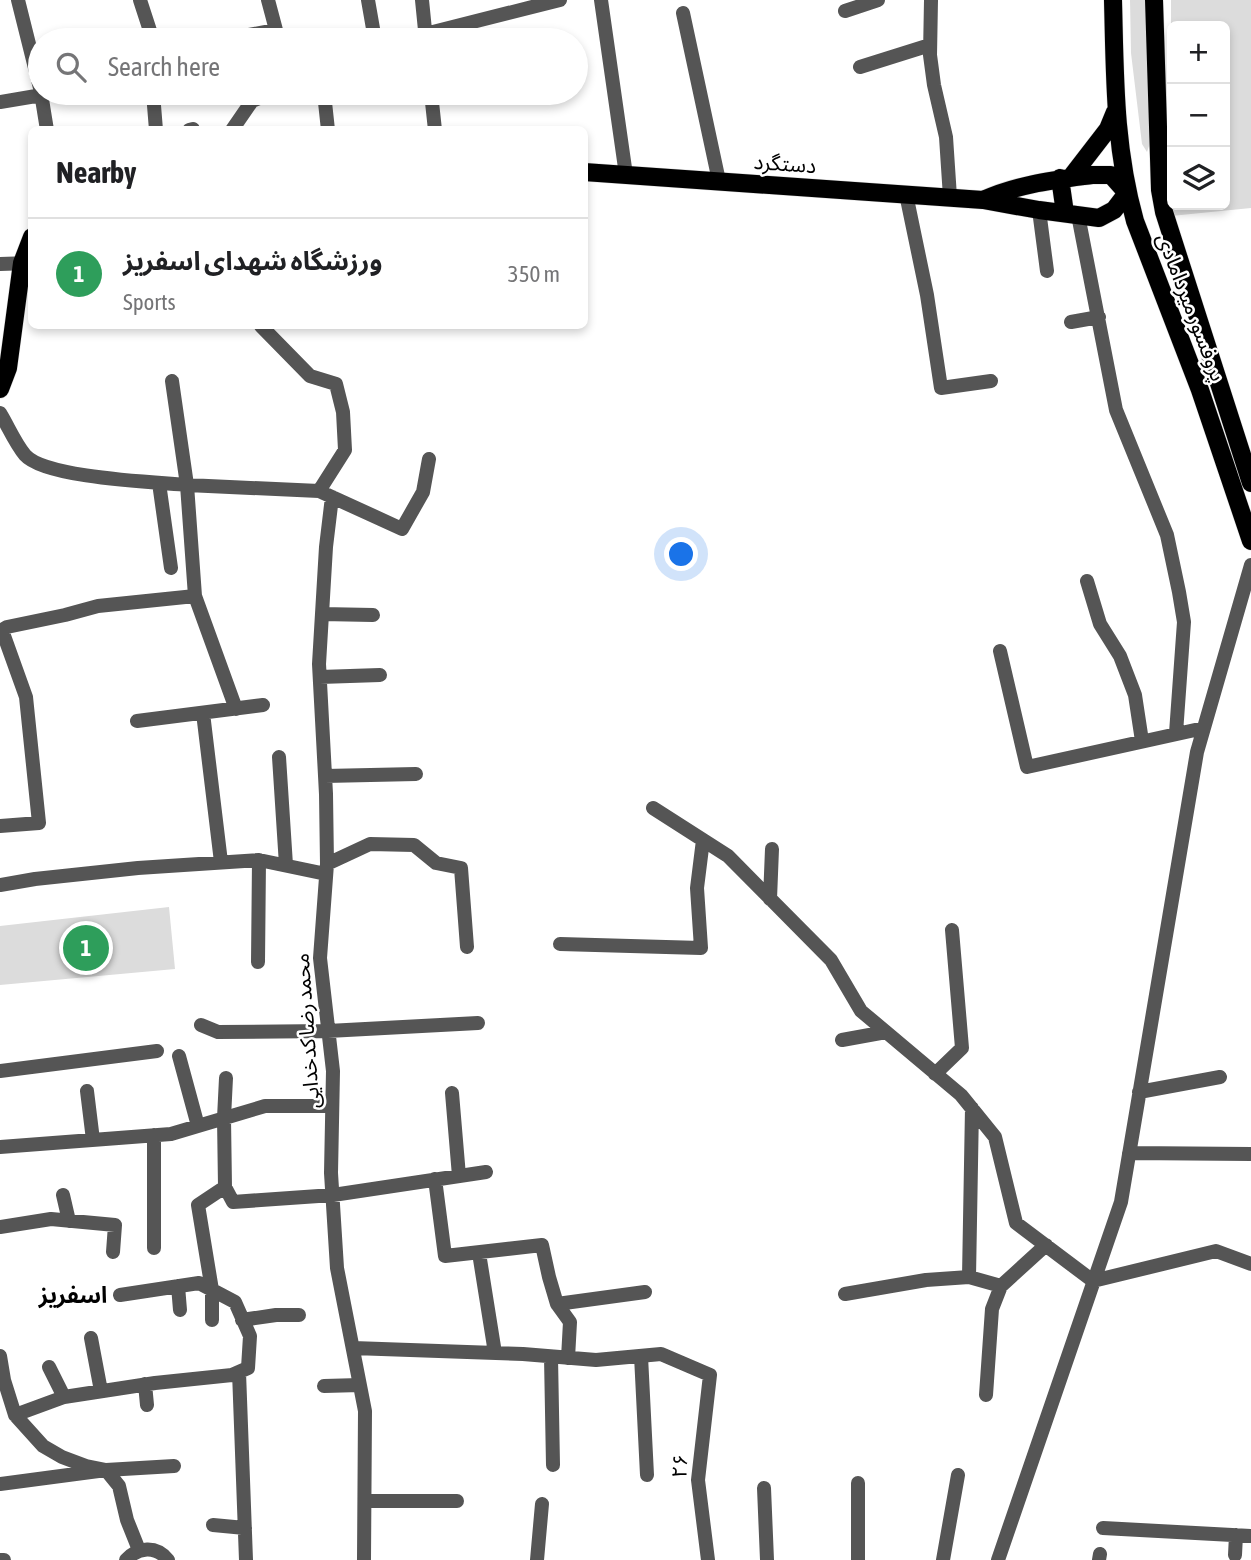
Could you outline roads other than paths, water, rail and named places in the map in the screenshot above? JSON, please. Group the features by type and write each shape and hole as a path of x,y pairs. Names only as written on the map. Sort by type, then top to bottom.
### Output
{"main road":[{"name":"پروفسور میردامادی","path":"1113,0 1115,112 1127,193 1200,390 1251,541"},
{"name":"پروفسور میردامادی","path":"1154,0 1160,190 1168,225 1251,483"},
{"path":"1072,214 1065,178 1108,129 1115,112"},
{"name":"دستگرد","path":"588,172 983,200 1118,222 1142,237"},
{"name":"دستگرد","path":"983,200 1001,191 1092,175 1111,175 1127,193"},
{"path":"1099,218 1114,210 1127,193 1160,190"},
{"path":"0,389 8,368 27,263"}],"street":[{"path":"18,0 28,40"},
{"path":"140,0 149,28"},
{"path":"268,0 275,28"},
{"path":"368,0 373,28"},
{"path":"422,0 425,28"},
{"path":"459,28 560,0"},
{"path":"601,0 626,175"},
{"path":"845,11 878,0"},
{"path":"931,0 930,45 934,85 946,137 950,197"},
{"path":"683,12 719,181"},
{"path":"860,67 930,45"},
{"path":"0,102 28,95"},
{"path":"45,105 50,126"},
{"path":"154,105 156,126"},
{"path":"235,126 249,105"},
{"path":"325,105 328,126"},
{"path":"432,105 435,126"},
{"path":"906,194 927,295 941,388 991,381"},
{"path":"1039,210 1047,271"},
{"path":"1072,214 1099,317 1116,410 1167,535 1181,602 1184,622 1176,733"},
{"path":"0,264 27,263"},
{"path":"1071,322 1099,317"},
{"path":"264,329 310,376 335,384 343,412 345,450 326,494"},
{"path":"172,381 187,485 195,596 236,709"},
{"path":"0,413 25,455 36,464 95,478 326,494 402,529 424,492 429,460"},
{"path":"159,483 171,568"},
{"name":"محمد رضا کدخدایی","path":"326,494 326,547 319,664 326,776 327,869 320,958 333,1071 331,1172 337,1268 365,1411 364,1560"},
{"path":"998,1560 1121,1202 1198,752 1251,565"},
{"path":"1087,581 1100,624 1120,656 1135,695 1142,741"},
{"path":"0,825 39,823 26,697 2,631 7,627 98,606 195,596"},
{"path":"322,614 373,615"},
{"path":"1000,651 1027,767 1205,728"},
{"path":"320,677 380,675"},
{"path":"138,721 263,705"},
{"path":"203,713 221,862"},
{"path":"279,757 286,865"},
{"path":"326,776 416,774"},
{"path":"653,808 728,856 831,960 861,1011 961,1096 995,1137 1016,1223 1093,1281"},
{"path":"560,944 701,948 697,888 703,840"},
{"path":"0,885 138,868 259,859 327,869 370,844 414,845 436,863 461,868 467,947"},
{"path":"771,899 772,849"},
{"path":"258,962 259,859"},
{"path":"935,1073 962,1048 951,930"},
{"path":"201,1025 219,1032 328,1031 478,1023"},
{"path":"842,1040 886,1032"},
{"path":"0,1071 157,1051"},
{"path":"179,1056 198,1126"},
{"path":"1139,1093 1220,1077"},
{"path":"226,1078 225,1187 233,1202 333,1195 485,1172"},
{"path":"87,1091 93,1140"},
{"path":"452,1093 459,1176"},
{"path":"0,1147 171,1134 265,1106 332,1106"},
{"path":"969,1277 972,1108"},
{"path":"154,1135 154,1248"},
{"path":"1129,1153 1251,1154"},
{"path":"435,1179 445,1256 542,1245 557,1304 570,1322 568,1358"},
{"path":"212,1320 212,1290 198,1205 225,1187"},
{"path":"63,1195 69,1221"},
{"path":"0,1227 51,1219 115,1225 113,1252"},
{"path":"986,1395 992,1309 1000,1286 1046,1245"},
{"path":"1093,1281 1216,1251 1251,1264"},
{"path":"479,1253 495,1353"},
{"path":"845,1294 926,1280 969,1277 1000,1286"},
{"path":"15,1415 64,1397 145,1384 232,1375 248,1368 250,1336 235,1302 199,1283 120,1295"},
{"path":"178,1286 180,1310"},
{"path":"557,1304 645,1292"},
{"path":"242,1320 299,1315"},
{"path":"91,1338 101,1391"},
{"path":"353,1348 596,1360 641,1356 647,1475"},
{"name":"۲۶","path":"641,1356 661,1354 710,1375 698,1480 708,1560"},
{"path":"0,1356 15,1415 43,1446 62,1457 106,1470 119,1486 127,1520 139,1550"},
{"path":"551,1357 554,1465"},
{"path":"49,1367 64,1397"},
{"path":"239,1372 246,1560"},
{"path":"145,1384 147,1405"},
{"path":"324,1386 360,1385"},
{"path":"0,1485 106,1470 174,1466"},
{"path":"943,1560 958,1475"},
{"path":"858,1483 858,1560"},
{"path":"764,1488 767,1560"},
{"path":"365,1501 457,1501"},
{"path":"537,1560 542,1504"},
{"path":"213,1525 245,1528"},
{"path":"1103,1528 1251,1536"},
{"path":"1235,1555 1236,1535"},
{"path":"126,1560 131,1554 148,1549 164,1555 168,1560"}],"place":[{"name":"ورزشگاه شهدای اسفریز","path":"86,948"}],"district":[{"name":"اسفریز","path":"73,1295"}]}
